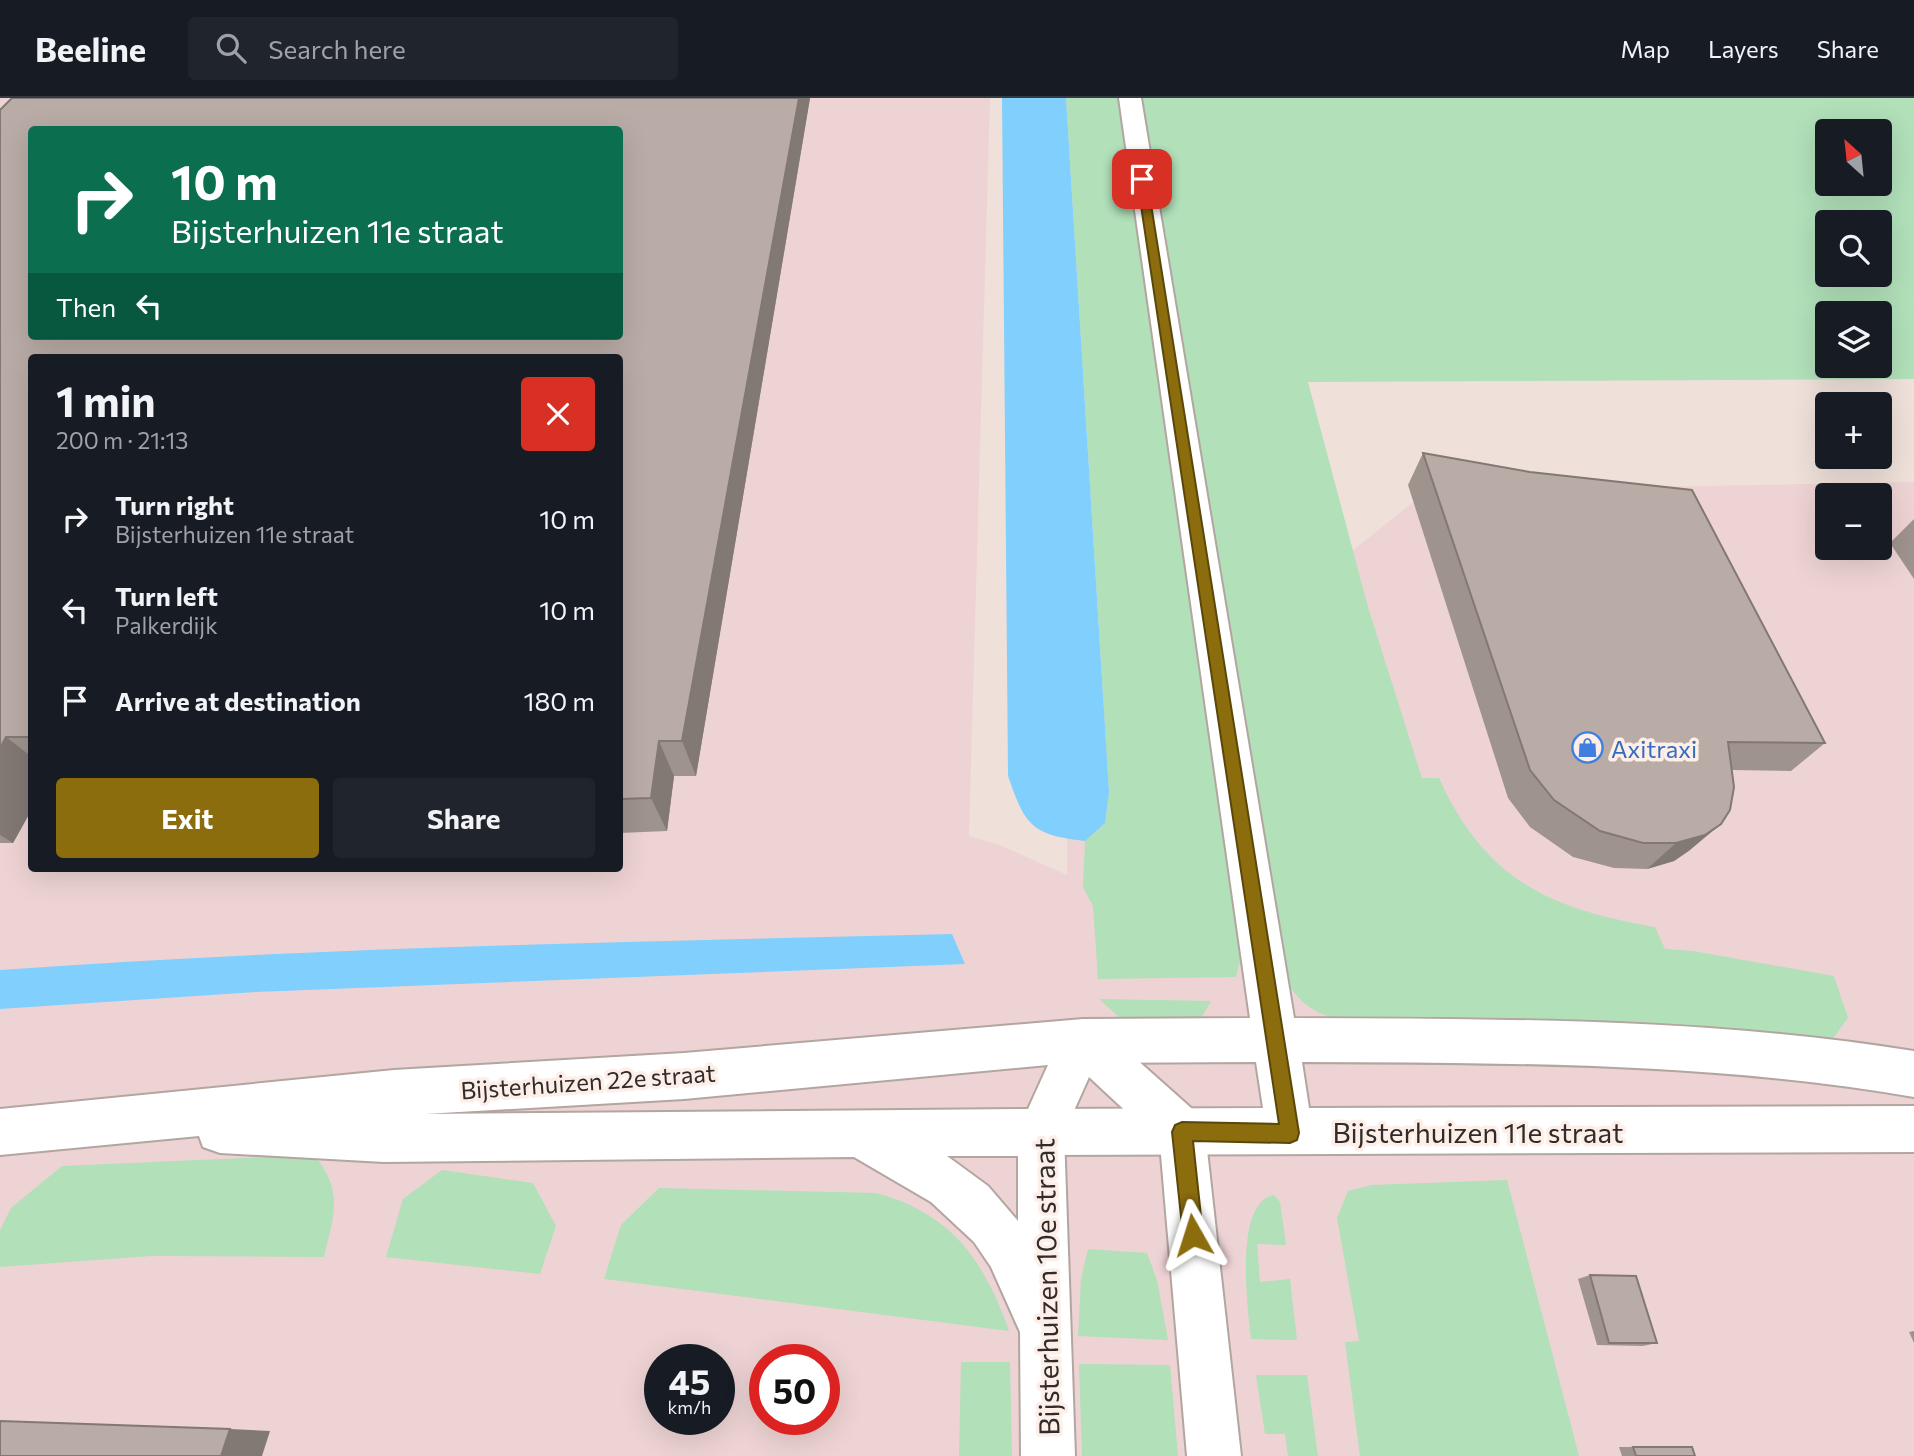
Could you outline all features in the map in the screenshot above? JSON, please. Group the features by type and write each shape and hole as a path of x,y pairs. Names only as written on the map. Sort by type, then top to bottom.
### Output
{"street":[{"path":"1130,98 1290,1133"},
{"path":"1083,1041 1276,1038 1669,1046 1777,1053 1914,1074"},
{"path":"1083,1041 1182,1132 1214,1456"},
{"name":"Bijsterhuizen 22e straat","path":"0,1132 394,1093 684,1076 1083,1041"},
{"name":"Bijsterhuizen 10e straat","path":"1048,1456 1041,1132 1083,1041"},
{"name":"Bijsterhuizen 22e straat","path":"92,1124 384,1138 1041,1132"},
{"name":"Bijsterhuizen 11e straat","path":"1041,1132 1914,1129"},
{"path":"855,1133 907,1158 948,1183 984,1214 1006,1243 1027,1283 1046,1352"}],"shaded area":[{"path":"0,98 990,98 969,836 1000,845 1067,875 1067,712 1243,638 1427,491 1815,484 1815,560 1892,560 1892,483 1860,483 1914,482 1914,1456 0,1456"}],"green space":[{"path":"1066,98 1124,98 1244,944 1236,977 1098,979 1093,906 1083,887 1085,841 1105,823 1109,792"},
{"path":"1138,98 1914,98 1914,379 1308,382 1368,607 1422,778 1439,778 1457,813 1477,842 1500,865 1525,884 1553,899 1583,910 1655,927 1665,949 1693,951 1834,976 1848,1018 1831,1041 1342,1020 1307,1006 1284,976"},
{"path":"1099,999 1211,1001 1200,1020 1119,1017"},
{"path":"310,1155 322,1166 333,1192 334,1213 324,1257 151,1256 0,1267 0,1230 11,1208 62,1166"},
{"path":"442,1170 533,1183 556,1226 540,1274 386,1257 403,1199"},
{"path":"1507,1180 1579,1456 1360,1456 1345,1342 1359,1341 1337,1218 1348,1191 1371,1185"},
{"path":"659,1188 876,1193 902,1202 925,1213 944,1227 976,1261 1009,1331 604,1279 621,1225"},
{"path":"1274,1195 1280,1202 1286,1245 1257,1244 1260,1282 1290,1279 1297,1340 1251,1339 1246,1283 1248,1236 1253,1216 1261,1202"},
{"path":"1088,1249 1147,1253 1157,1280 1168,1340 1078,1336 1081,1279"},
{"path":"961,1362 1010,1362 1012,1456 959,1456"},
{"path":"1079,1364 1170,1365 1178,1456 1082,1456"},
{"path":"1256,1375 1307,1375 1318,1456 1288,1456 1285,1434 1265,1434"}],"water":[{"path":"1002,98 1066,98 1109,792 1105,823 1085,841 1053,835 1033,825 1020,806 1008,776"},
{"path":"952,934 965,964 256,992 0,1009 0,970 357,951"}],"building":[{"path":"12,98 799,98 682,741 659,741 651,798 623,799 623,354 28,354 28,737 6,737 0,748 0,110"},
{"path":"1423,453 1530,472 1692,490 1825,743 1728,742 1734,787 1730,810 1721,824 1705,835 1676,843 1643,843 1600,831 1554,800 1530,770"},
{"path":"1590,1275 1636,1276 1657,1343 1609,1343"},
{"path":"0,1421 230,1429 221,1456 0,1456"},
{"path":"1633,1447 1692,1447 1695,1456 1636,1456"}],"place":[{"name":"Axitraxi","path":"1588,748"}],"route":[{"path":"1142,179 1290,1133 1182,1132 1193,1235"}]}
